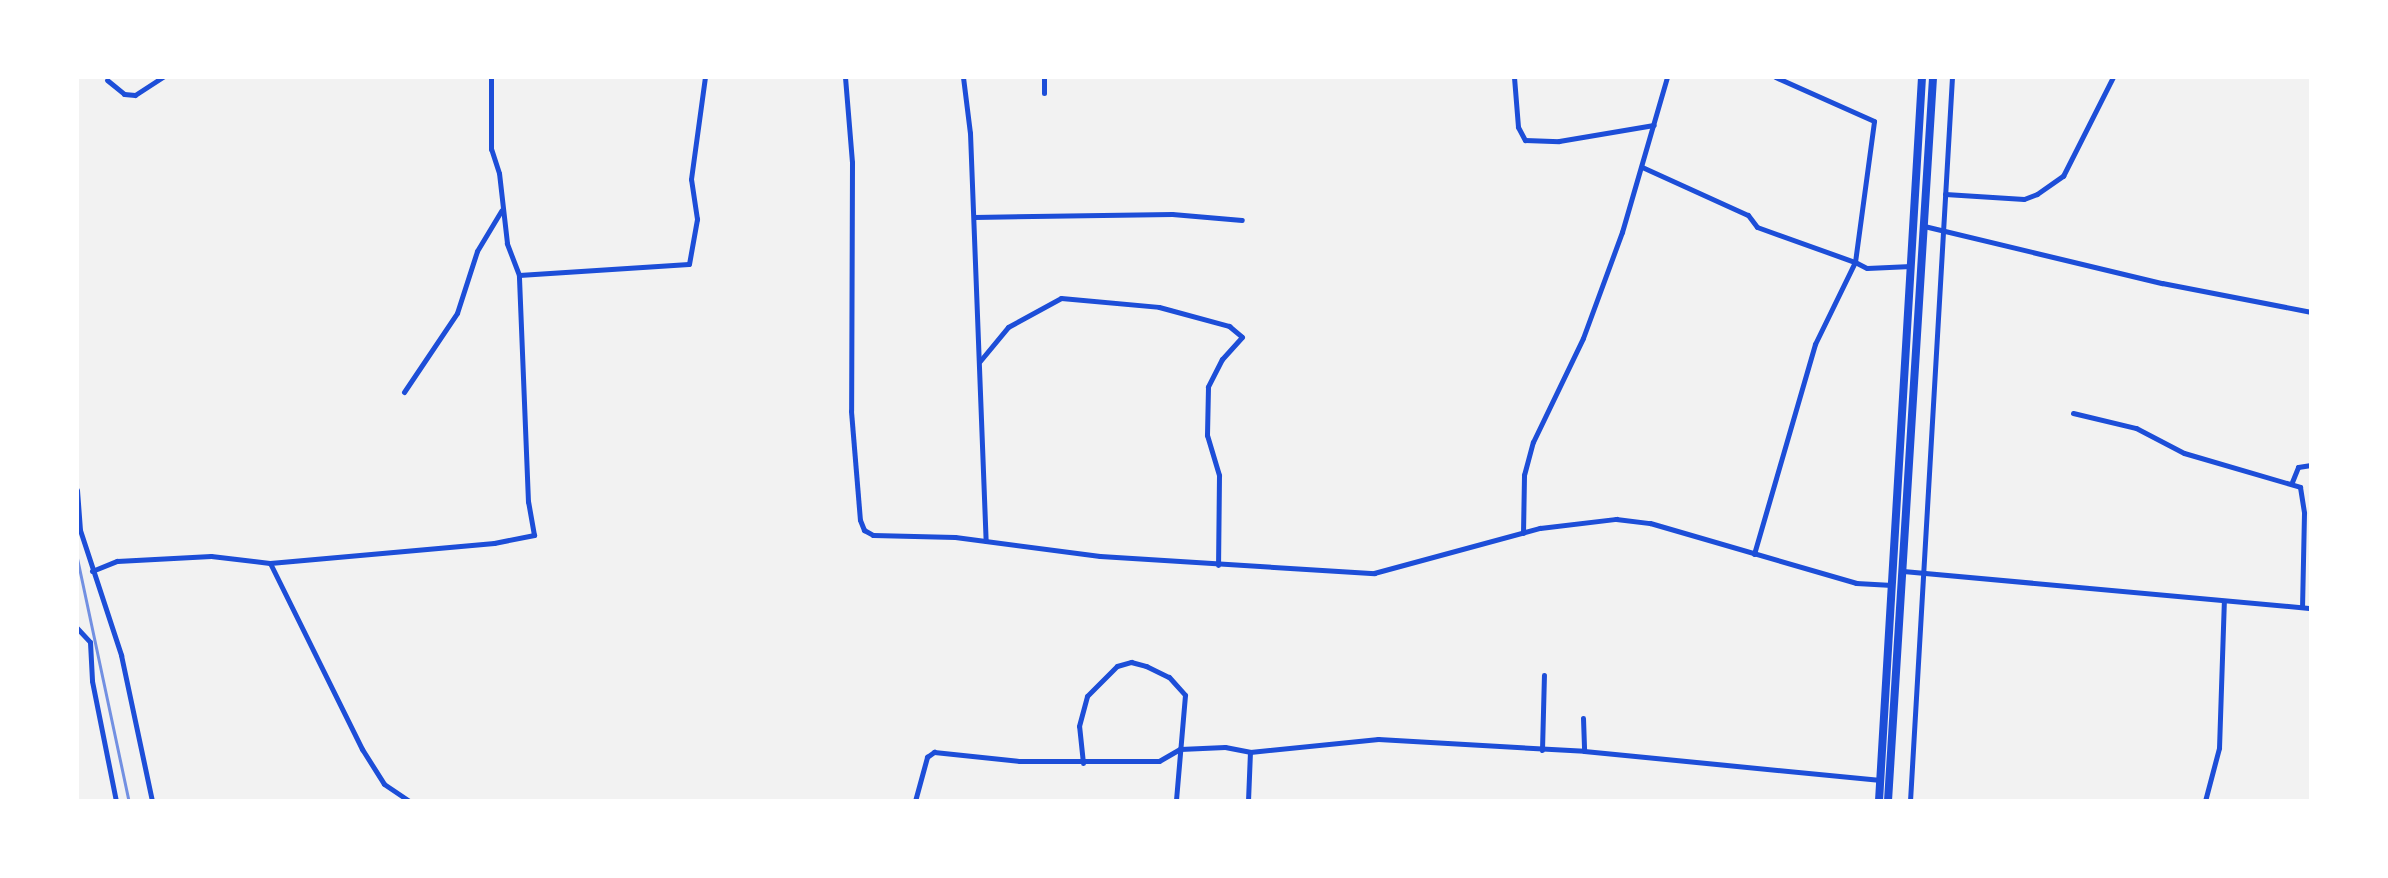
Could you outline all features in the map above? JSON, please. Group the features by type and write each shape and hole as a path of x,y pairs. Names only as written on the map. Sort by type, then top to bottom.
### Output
{"highway":[{"path":"1879,801 1922,77"},
{"path":"1888,801 1933,77"}],"street":[{"path":"107,80 124,94 135,95 163,77"},
{"path":"92,571 117,561 211,556 270,563 494,543 534,536 528,502 519,275 501,211 499,173 491,149 491,77"},
{"path":"519,275 689,264 697,219 691,179 705,77"},
{"path":"845,77 853,222 848,320 851,411 860,520 864,530 873,535 986,541 1100,556 1374,573 1569,522 1616,519 1650,523 1856,583 1893,585"},
{"path":"963,77 974,217 986,541"},
{"path":"1044,77 1044,93"},
{"path":"1514,77 1517,127 1525,141 1559,141 1654,125"},
{"path":"1523,533 1524,475 1532,442 1583,338 1642,167 1667,77"},
{"path":"1754,554 1815,344 1855,262 1874,121 1775,77"},
{"path":"1910,801 1952,77"},
{"path":"1945,194 2024,199 2038,194 2063,176 2113,77"},
{"path":"1642,167 1748,215 1757,227 1867,268 1911,266"},
{"path":"404,392 457,313 477,251 501,211"},
{"path":"974,217 1172,214 1242,220"},
{"path":"1924,226 1943,228 2162,283 2311,312"},
{"path":"980,361 1008,327 1061,299 1159,307 1229,326 1242,337 1222,359 1208,387 1207,435 1220,475 1219,565"},
{"path":"2073,412 2136,428 2196,457 2300,486 2304,504 2302,607"},
{"path":"2292,482 2298,467 2311,465"},
{"path":"77,489 80,530 121,655 152,801"},
{"path":"270,563 362,750 384,784 408,801"},
{"path":"1903,571 2311,608"},
{"path":"2205,801 2220,748 2224,601"},
{"path":"77,628 90,642 94,692 116,801"},
{"path":"1083,763 1079,726 1087,696 1117,666 1131,662 1169,677 1185,695 1176,801"},
{"path":"1542,750 1544,675"},
{"path":"1583,718 1584,751"},
{"path":"915,801 927,757 934,752 1083,763 1159,761 1180,749 1225,747 1250,752 1378,739 1584,751 1881,780"},
{"path":"1248,801 1250,752"}],"railway":[{"path":"77,556 129,801"}]}
